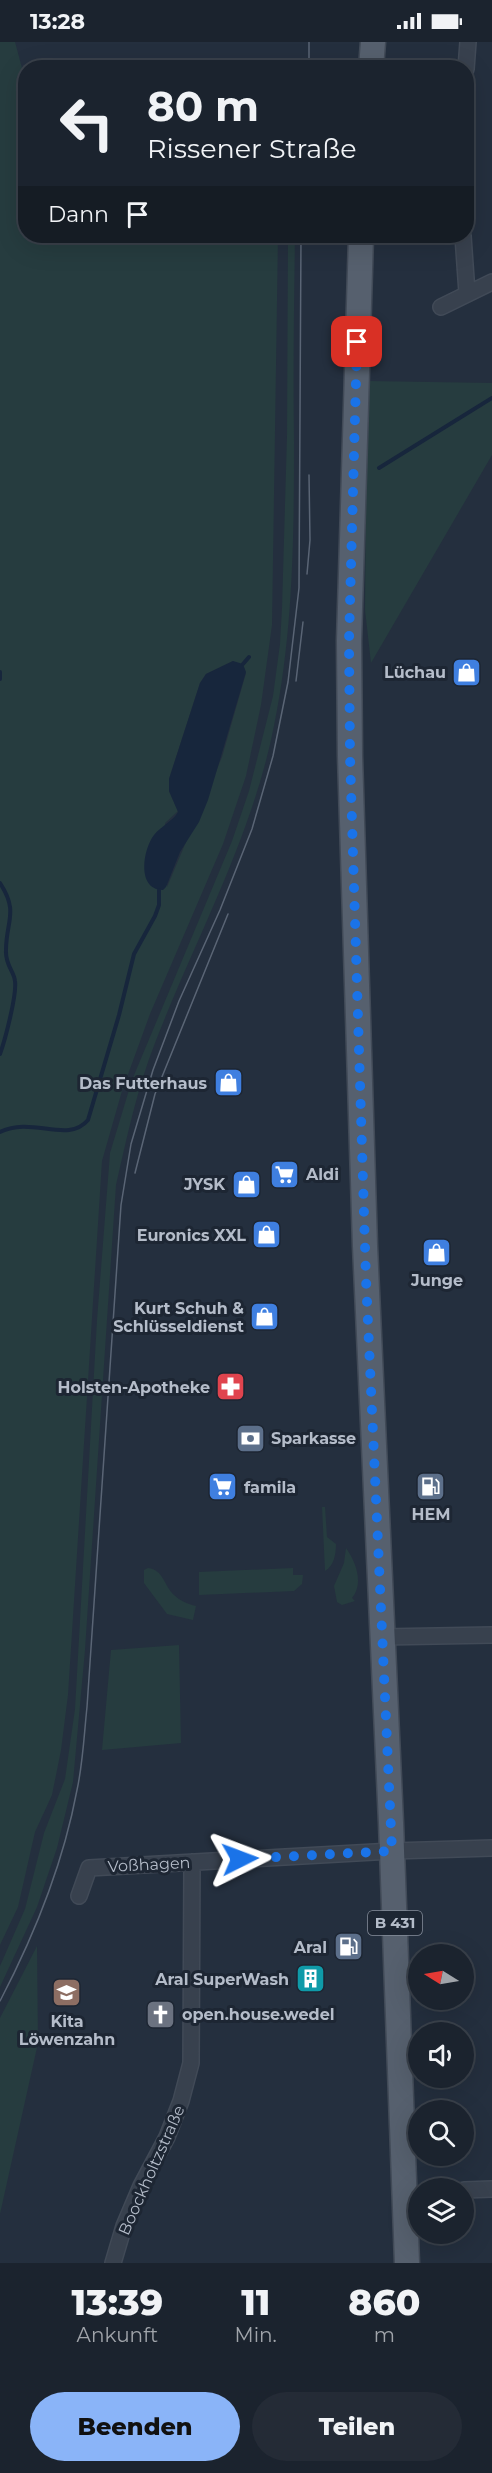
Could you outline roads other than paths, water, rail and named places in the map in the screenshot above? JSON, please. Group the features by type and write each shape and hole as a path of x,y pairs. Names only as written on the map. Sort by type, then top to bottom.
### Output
{"main road":[{"path":"371,60 373,42"},
{"name":"B 431","path":"361,243 349,641 350,756 365,1256 392,1851 411,2178"},
{"name":"B 431","path":"407,2263 408,2244"}],"street":[{"path":"467,60 468,42"},
{"path":"463,243 467,293"},
{"path":"441,307 492,282"},
{"path":"382,1637 492,1635"},
{"name":"Voßhagen","path":"79,1896 89,1868 392,1851 492,1848"},
{"name":"Boockholtzstraße","path":"113,2263 124,2226 141,2186 167,2137 181,2102 191,2063 192,1862"},
{"path":"474,2190 492,2190"}],"water":[{"path":"233,661 243,664 246,672 208,800 199,822 180,852 166,887 163,890 154,888 145,876 147,849 154,835 178,812 169,791 169,779 200,683 206,674"}],"waterway":[{"path":"379,468 492,398"},
{"path":"243,664 249,657"},
{"path":"0,672 0,679"},
{"path":"0,883 9,902 6,955 14,977 15,988 0,1054"},
{"path":"0,1132 24,1127 70,1130 80,1127 88,1120 119,1015 134,954 155,916 159,905 159,890"}],"tram line":[{"path":"309,42 309,60"},
{"path":"0,2001 36,1925 56,1872 81,1770 121,1205 131,1144 153,1070 179,1001 220,910 252,829 273,756 288,682 299,588 301,243"},
{"path":"307,574 310,540 309,475"},
{"path":"296,681 303,622"},
{"path":"135,1173 155,1094 228,914"}],"place":[{"name":"Lüchau","path":"467,672"},
{"name":"Das Futterhaus","path":"228,1083"},
{"name":"Aldi","path":"285,1174"},
{"name":"JYSK","path":"246,1184"},
{"name":"Euronics XXL","path":"267,1235"},
{"name":"Junge","path":"437,1252"},
{"name":"Kurt Schuh & Schlüsseldienst","path":"265,1317"},
{"name":"Holsten-Apotheke","path":"231,1387"},
{"name":"Sparkasse","path":"250,1438"},
{"name":"HEM","path":"431,1486"},
{"name":"famila","path":"223,1487"},
{"name":"Aral","path":"348,1947"},
{"name":"Aral SuperWash","path":"310,1979"},
{"name":"Kita Löwenzahn","path":"67,1993"},
{"name":"open.house.wedel","path":"161,2014"}]}
